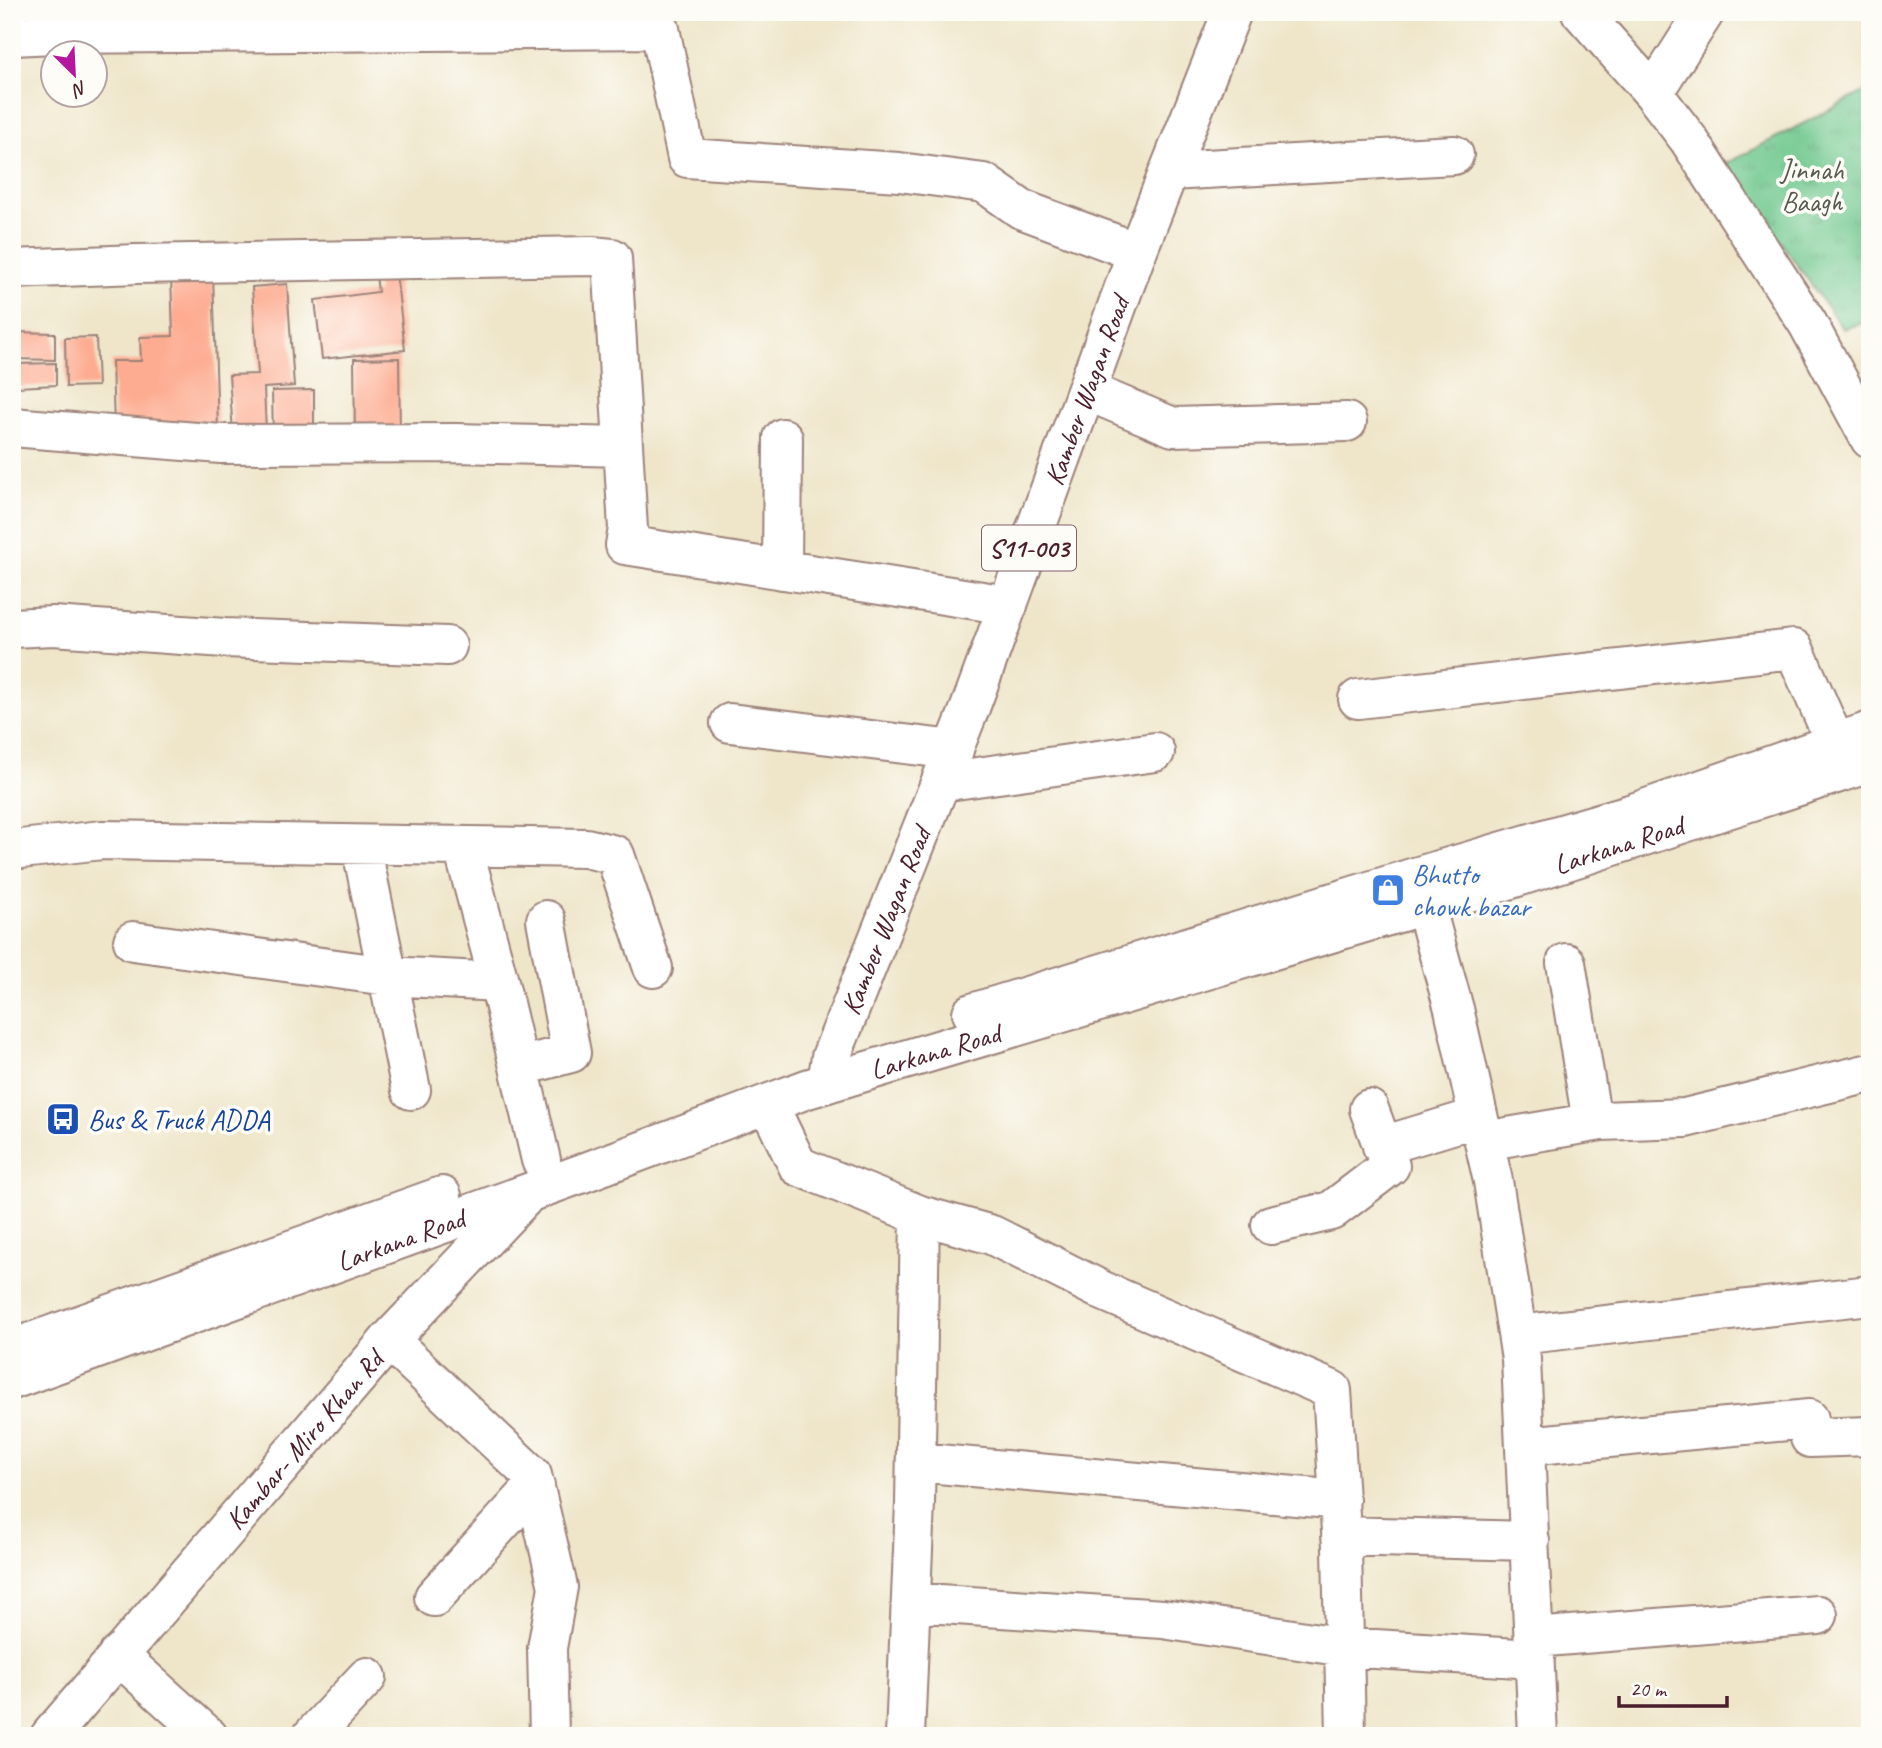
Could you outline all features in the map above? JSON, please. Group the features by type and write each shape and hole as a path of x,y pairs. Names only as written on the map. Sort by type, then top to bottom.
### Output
{"street":[{"name":"Kamber Wagan Road","path":"829,1070 1008,605 1137,253 1232,12"},
{"path":"1581,12 1653,93 1689,139 1808,324 1870,439"},
{"path":"1653,93 1705,12"},
{"path":"12,36 654,20 687,158 899,172 984,183 1021,209 1137,253"},
{"path":"1170,171 1454,155"},
{"path":"12,269 165,263 592,256 612,258 628,528 625,545 1008,605"},
{"path":"1087,391 1173,427 1347,422"},
{"path":"12,427 221,444 455,443 623,447"},
{"path":"782,570 783,438"},
{"path":"12,628 52,626 225,638 447,646"},
{"path":"1358,699 1794,649 1852,737"},
{"path":"730,723 947,766 1155,752"},
{"name":"Larkana Road","path":"546,1168 768,1104 829,1070 1402,881 1630,814 1852,737"},
{"name":"Larkana Road","path":"12,1380 131,1322 546,1168 740,1091 829,1070 1424,905 1870,763"},
{"path":"12,850 102,840 586,848 615,855 653,968"},
{"path":"360,845 411,1090"},
{"path":"463,847 546,1168"},
{"path":"1424,905 1454,1009 1493,1181 1518,1335 1526,1446 1538,1736"},
{"path":"519,1067 570,1053 546,920"},
{"path":"133,941 387,976 499,982"},
{"path":"1566,963 1592,1122"},
{"path":"1382,1146 1481,1129 1685,1118 1870,1073"},
{"path":"768,1104 798,1166 920,1215 992,1235 1103,1291 1332,1390 1340,1518 1346,1736"},
{"path":"1271,1224 1331,1212 1390,1166 1369,1110"},
{"name":"Kambar- Miro Khan Rd","path":"50,1736 389,1340 546,1168"},
{"path":"905,1736 916,1462 920,1215"},
{"path":"1518,1335 1870,1295"},
{"name":"Larkana Road","path":"12,1349 131,1322"},
{"path":"389,1340 532,1475 558,1587 547,1648 549,1736"},
{"path":"1526,1446 1809,1419 1810,1438 1870,1436"},
{"path":"916,1462 1530,1541"},
{"path":"434,1597 535,1486"},
{"path":"911,1602 1163,1619 1344,1647 1535,1649 1818,1615"},
{"path":"118,1655 177,1722 208,1736"},
{"path":"312,1736 368,1677"}],"green space":[{"name":"Jinnah Baagh","path":"1870,89 1870,321 1843,329 1725,164"}],"building":[{"path":"396,273 405,350 322,359 315,300 378,292 376,275"},
{"path":"213,275 218,430 114,427 112,361 141,361 140,337 173,336 171,276"},
{"path":"287,284 294,386 264,388 266,431 233,433 229,375 258,374 252,287"},
{"path":"12,332 55,333 55,360 12,359"},
{"path":"96,337 98,386 66,387 65,338"},
{"path":"399,358 400,437 355,437 354,359"},
{"path":"56,363 56,385 18,387 17,364"},
{"path":"314,390 314,435 273,436 272,391"}],"place":[{"name":"Bhutto chowk bazar","path":"1388,890"},
{"name":"Bus & Truck ADDA","path":"63,1119"}]}
